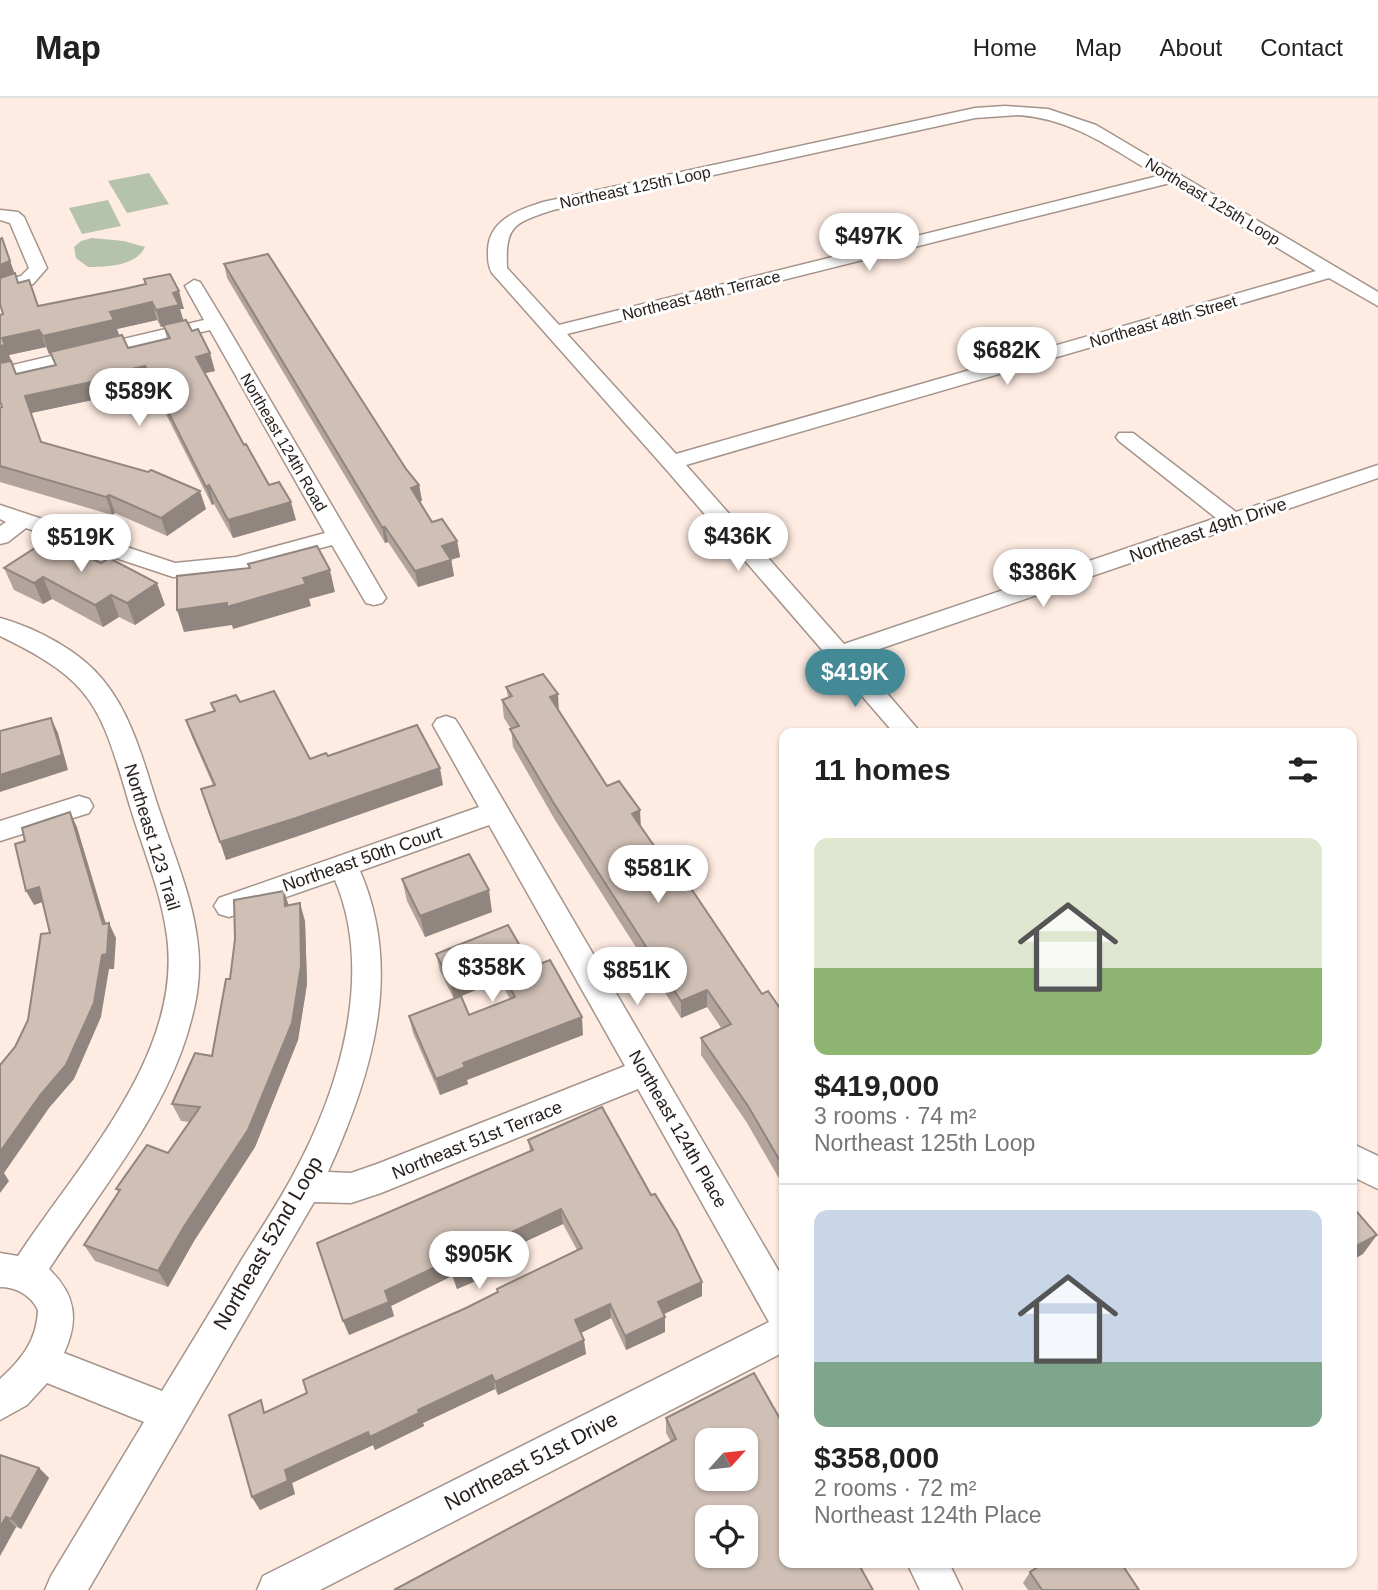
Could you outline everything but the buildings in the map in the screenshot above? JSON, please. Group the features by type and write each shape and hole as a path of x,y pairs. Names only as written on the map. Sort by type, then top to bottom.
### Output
{"street":[{"name":"Northeast 125th Loop","path":"904,728 672,462 498,269 497,241 502,229 522,215 549,206 975,113 1010,109 1068,118 1090,128 1378,300"},
{"name":"Northeast 48th Terrace","path":"556,331 1172,177"},
{"path":"0,215 12,216 18,221 38,268 35,275 16,285 0,288"},
{"name":"Northeast 48th Street","path":"672,462 1331,272"},
{"name":"Northeast 124th Road","path":"194,286 374,598"},
{"path":"0,374 216,323"},
{"path":"1126,437 1235,522"},
{"name":"Northeast 49th Drive","path":"838,654 1235,522 1378,471"},
{"path":"0,512 173,570 228,568 338,536"},
{"path":"0,537 23,520"},
{"name":"Northeast 123 Trail","path":"0,626 33,641 82,673 106,702 132,767 173,891 184,956 177,1021 150,1082 124,1131 13,1272"},
{"name":"Northeast 124th Place","path":"446,725 779,1305"},
{"path":"0,831 79,806"},
{"name":"Northeast 50th Court","path":"229,906 496,812"},
{"name":"Northeast 52nd Loop","path":"65,1590 305,1186 349,1082 364,1003 366,944 361,908 344,866"},
{"name":"Northeast 51st Terrace","path":"305,1186 351,1188 381,1178 645,1072"},
{"path":"1357,1162 1378,1174"},
{"path":"0,1401 25,1383 42,1363 52,1340 56,1319 52,1300 42,1284 13,1272"},
{"name":"Northeast 51st Drive","path":"277,1590 779,1336"},
{"path":"42,1363 169,1413"},
{"path":"930,1568 943,1590"}],"green space":[{"path":"149,173 169,204 127,213 108,181"},
{"path":"108,200 121,226 82,234 69,208"},
{"path":"92,238 124,241 145,247 128,262 88,267 76,258 74,247 81,241"}]}
